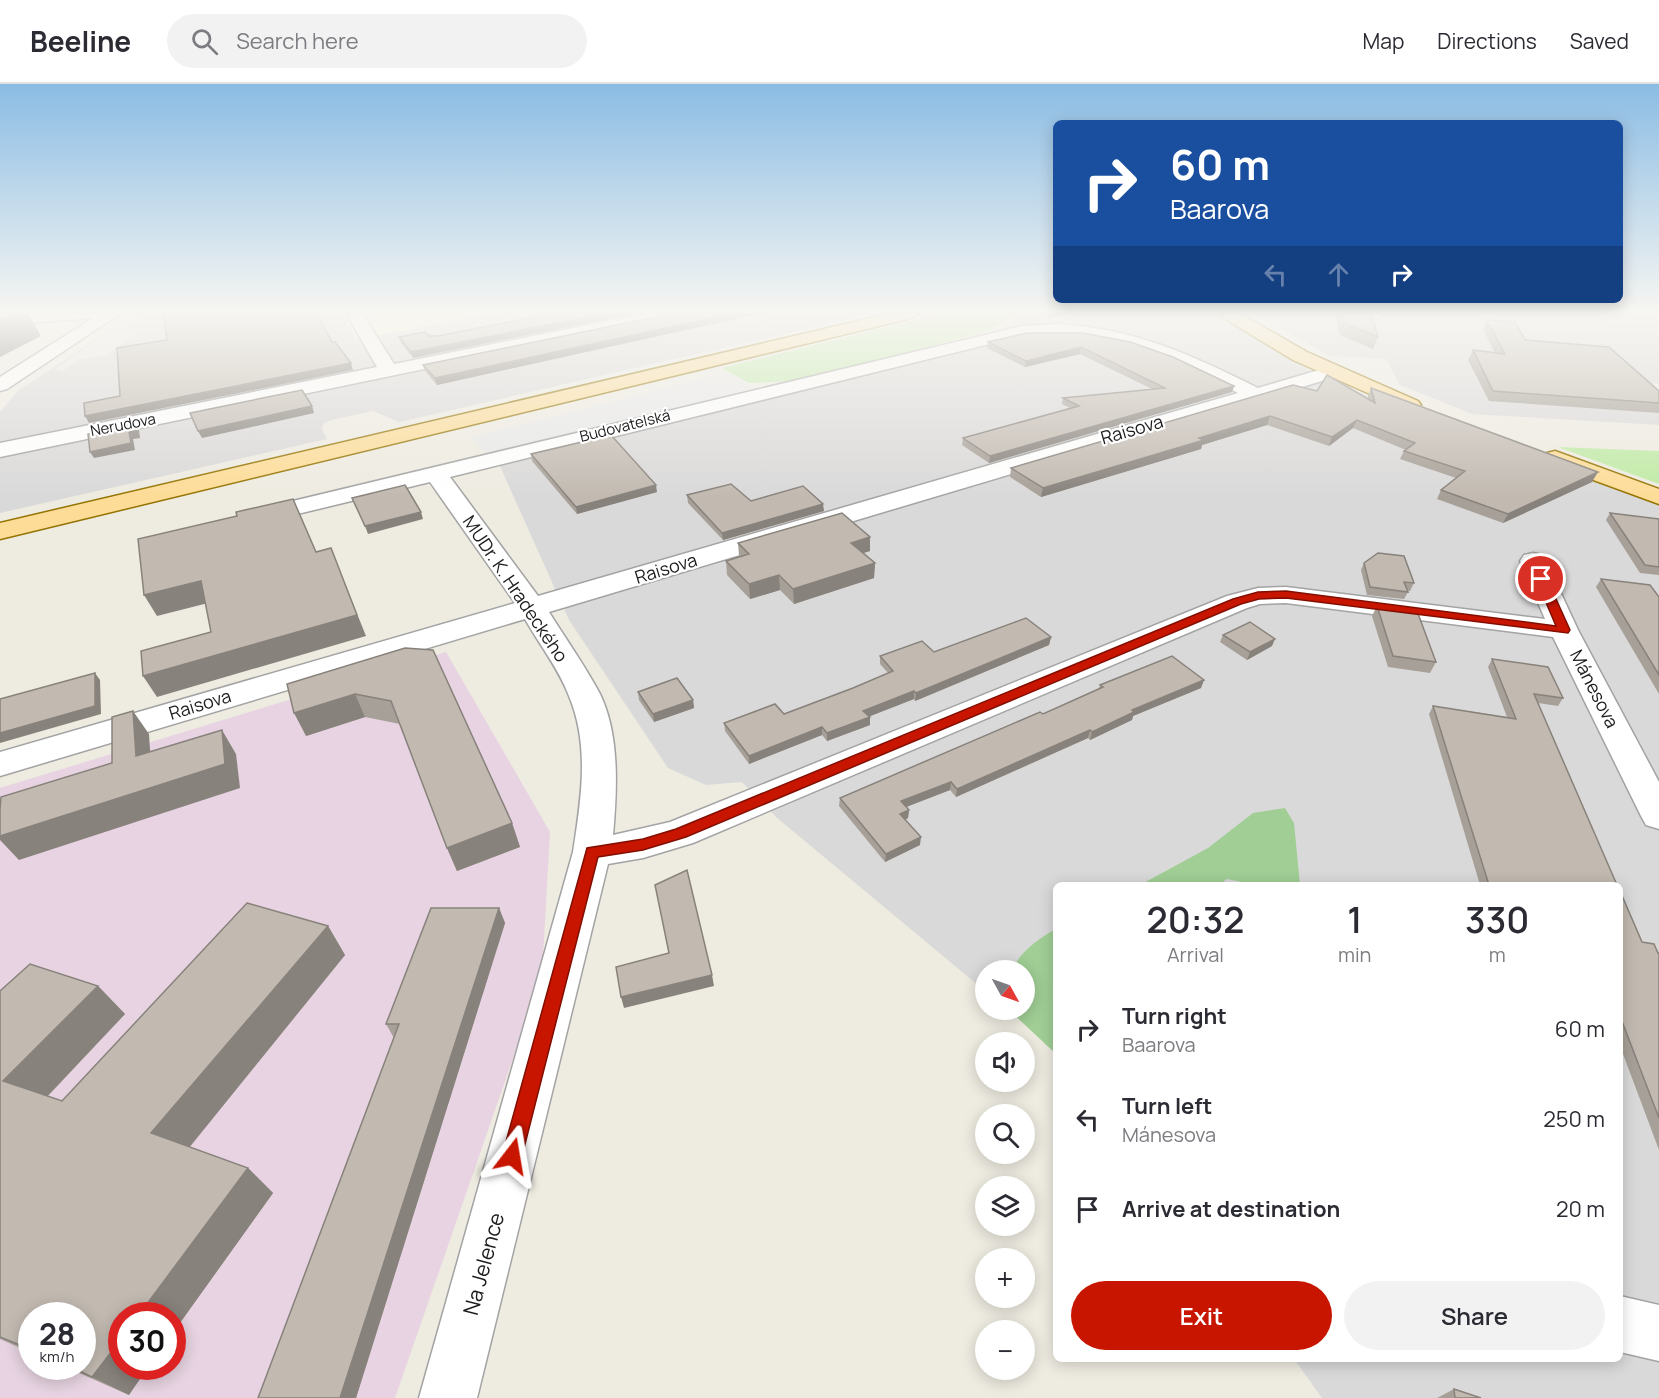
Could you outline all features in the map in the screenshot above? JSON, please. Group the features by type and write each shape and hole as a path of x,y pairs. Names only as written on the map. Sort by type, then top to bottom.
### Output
{"main road":[{"path":"0,531 655,374"},
{"path":"1338,374 1426,410"},
{"path":"1530,449 1659,497"}],"street":[{"path":"0,386 18,374"},
{"name":"Nerudova","path":"0,450 377,374"},
{"name":"Budovatelská","path":"233,522 843,374"},
{"name":"Budovatelská","path":"1216,374 1255,394"},
{"name":"Raisova","path":"0,764 411,642 533,609 1324,374"},
{"name":"MUDr. K. Hradeckého","path":"435,473 533,609 585,696 594,723 598,748 600,791 592,852"},
{"name":"Mánesova","path":"1533,561 1564,630 1659,816"},
{"path":"592,852 643,844 680,833 1237,602 1258,596 1286,595 1564,630"},
{"name":"Na Jelence","path":"448,1398 592,852"},
{"path":"1623,1324 1659,1333"}],"shaded area":[{"path":"43,374 608,374 399,422 373,411 331,420 323,424 322,429 327,439 0,513 0,412 18,391"},
{"path":"719,374 732,374 755,389 487,454 471,437"},
{"path":"860,374 1317,374 1329,381 1659,503 1659,1398 1322,1398 1296,1362 1623,1362 1623,882 1053,882 1053,1047 1020,1020 1035,1020 1035,960 975,960 975,983 776,817 742,782 706,785 668,768 569,620 499,464"},
{"path":"1394,374 1659,374 1659,384 1644,383 1659,397 1659,425 1472,414 1400,385"},
{"path":"446,652 550,832 542,975 395,1398 0,1398 0,788"}],"green space":[{"path":"733,374 820,374 794,381 749,383"},
{"path":"1558,447 1659,451 1659,484"},
{"path":"1285,808 1294,823 1300,882 1242,882 1227,879 1223,882 1146,882 1208,848 1253,813"},
{"path":"1053,931 1053,1051 1020,1020 1035,1020 1035,960 1018,960 1031,946"}],"building":[{"path":"119,374 294,374 85,416 84,403 120,396"},
{"path":"432,374 452,374 435,378"},
{"path":"1137,374 1209,374 1234,386 990,456 963,438 1079,406 1063,398 1165,388"},
{"path":"1485,374 1640,374 1659,391 1659,403 1493,391"},
{"path":"1327,375 1375,403 1371,388 1598,472 1508,514 1441,490 1465,471 1404,451 1415,443 1357,420 1332,437 1270,416 1199,438 1204,440 1043,488 1011,468 1293,385 1317,391"},
{"path":"302,390 312,406 198,431 190,413"},
{"path":"135,424 136,431 129,432 131,443 90,452 88,434"},
{"path":"611,435 656,485 576,507 531,454"},
{"path":"731,484 751,501 803,486 823,504 722,533 687,495"},
{"path":"405,485 421,512 365,526 352,498"},
{"path":"293,499 316,552 331,548 357,615 143,676 141,651 211,632 201,581 144,595 138,539 237,516 236,512"},
{"path":"842,513 870,537 851,543 875,563 793,589 779,575 749,584 726,561 749,554 738,543"},
{"path":"1610,513 1659,519 1659,567 1645,565"},
{"path":"1378,553 1404,556 1414,583 1404,582 1408,592 1370,587 1364,563"},
{"path":"1601,579 1650,585 1659,597 1659,675"},
{"path":"1377,606 1417,611 1436,662 1393,656"},
{"path":"1026,618 1051,637 916,693 914,691 863,711 870,717 827,733 822,727 749,756 724,723 775,704 784,714 853,688 893,671 880,656 922,641 934,652"},
{"path":"1250,622 1275,639 1250,652 1223,635"},
{"path":"405,648 433,650 512,823 447,848 391,701 355,694 294,713 287,684"},
{"path":"1172,656 1204,680 1132,710 1134,712 1092,732 1090,730 957,789 951,782 901,801 909,810 900,814 921,837 886,854 840,798 1040,712 1043,714 1103,687 1100,685"},
{"path":"1492,659 1548,667 1563,698 1534,694 1616,882 1488,882 1433,706 1516,719"},
{"path":"95,673 95,706 0,733 0,699"},
{"path":"677,678 693,700 653,714 638,692"},
{"path":"133,711 136,756 222,730 225,764 0,836 1,797 112,763 112,717"},
{"path":"687,870 712,975 621,997 616,967 669,953 655,885"},
{"path":"1623,898 1642,942 1654,944 1659,953 1659,1118 1623,1024"},
{"path":"247,903 328,926 151,1133 248,1168 148,1302 108,1302 108,1356 96,1372 96,1302 18,1302 18,1344 0,1337 0,991 30,964 98,986 3,1081 62,1101"},
{"path":"431,908 499,908 340,1398 258,1398 399,1024 386,1024"},
{"path":"1454,1389 1481,1398 1455,1398"}],"route":[{"path":"512,1156 592,852 643,844 680,833 1237,602 1258,596 1286,595 1564,630 1541,579"}]}
